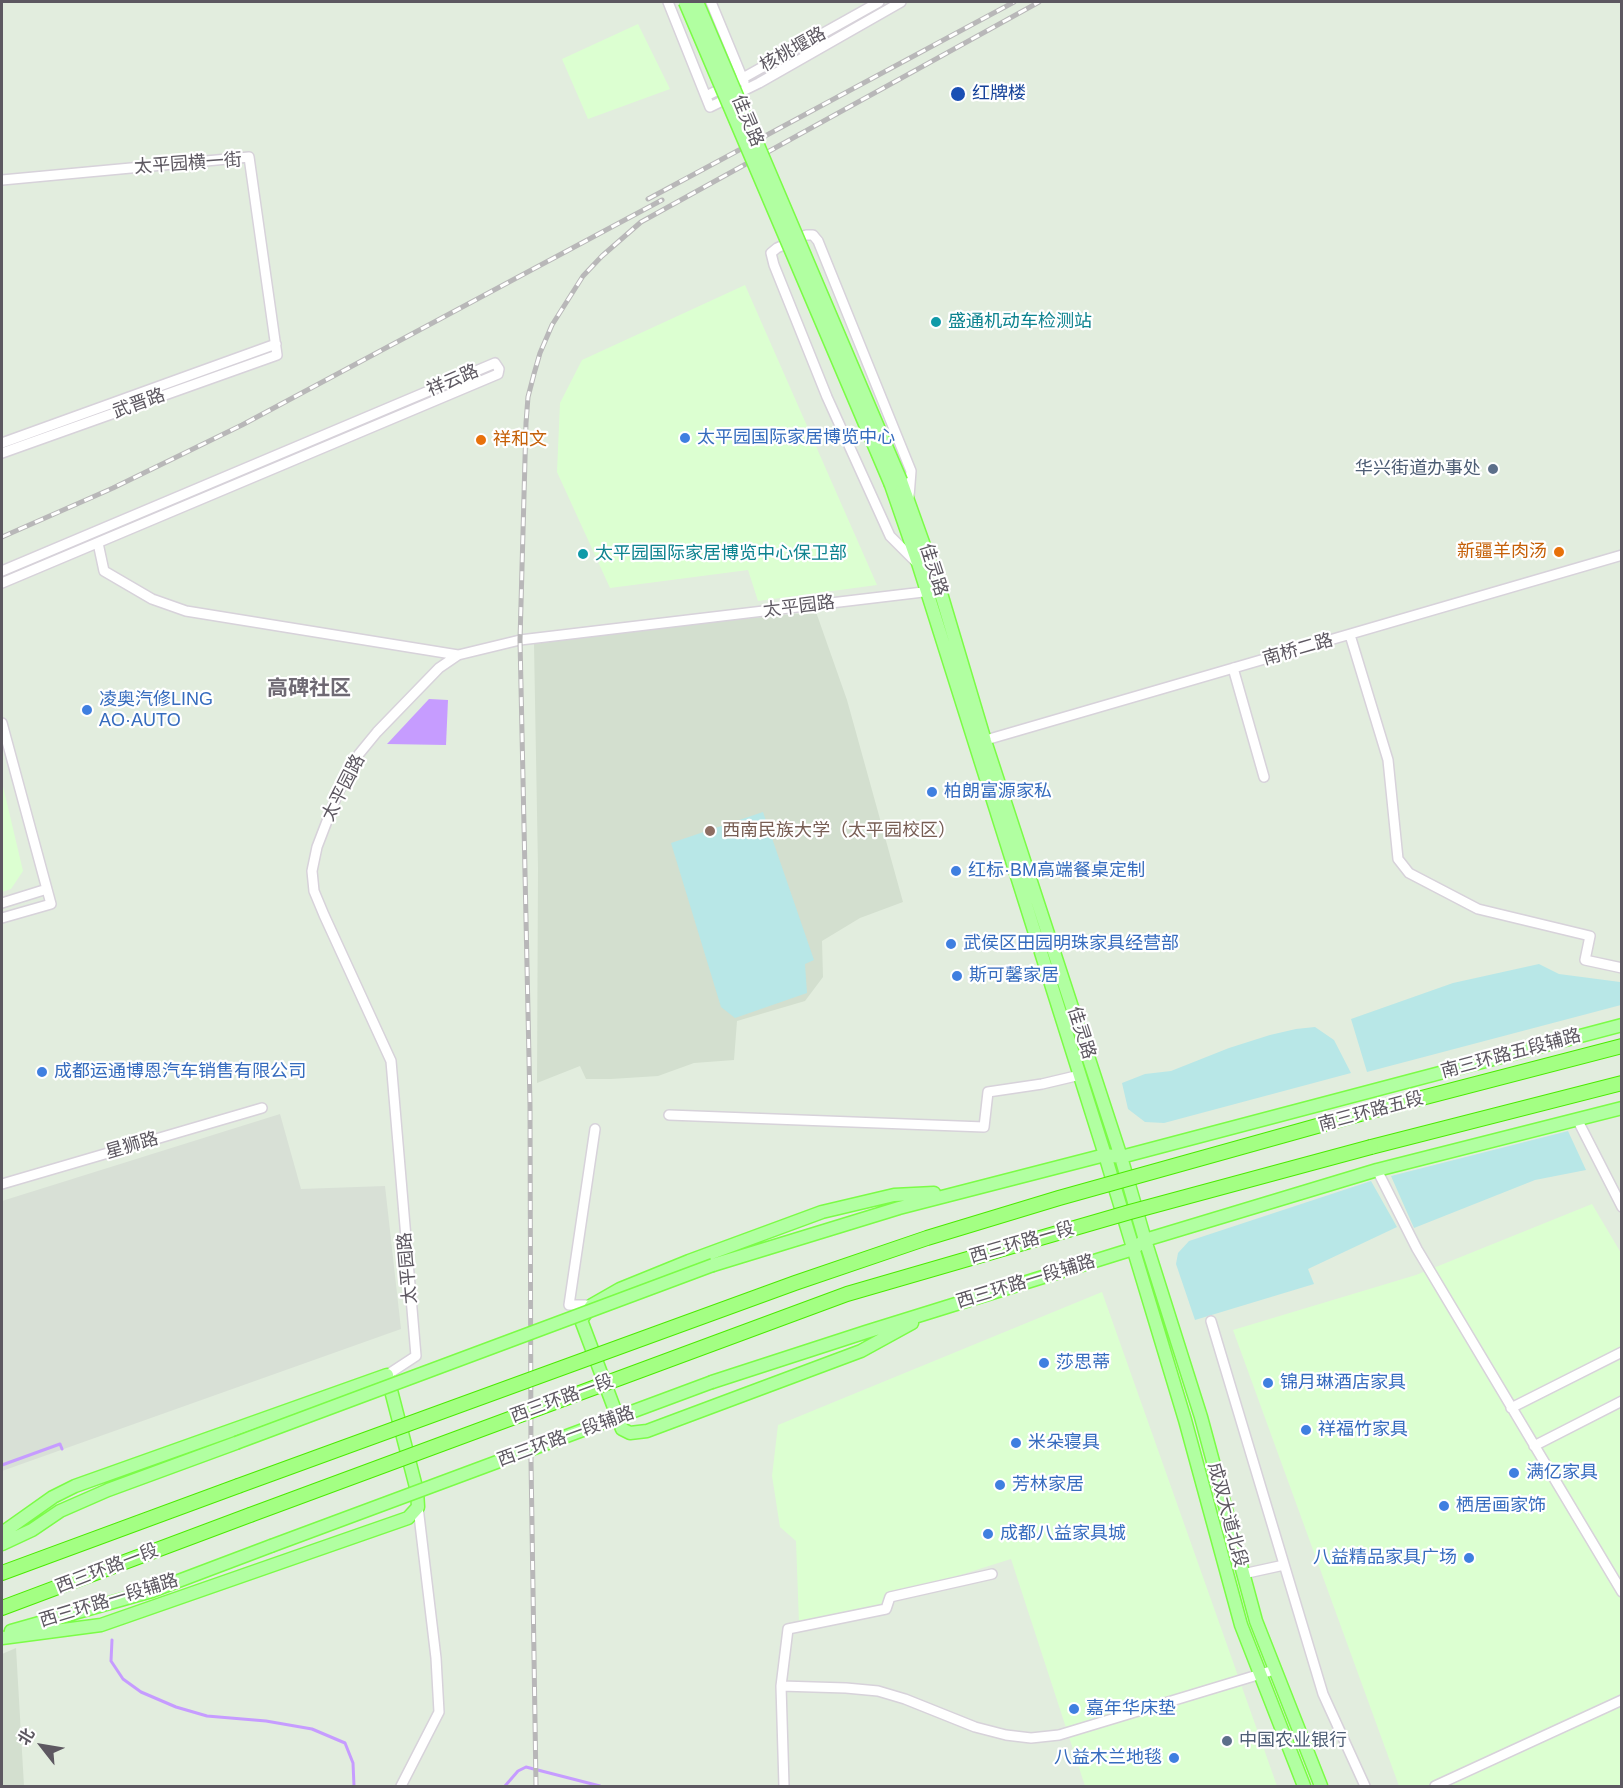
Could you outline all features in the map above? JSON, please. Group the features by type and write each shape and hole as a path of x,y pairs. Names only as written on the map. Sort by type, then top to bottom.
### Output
{"highway":[{"name":"南三环路五段","path":"1121,1180 1360,1114 1622,1046"},
{"name":"南三环路五段","path":"1130,1212 1622,1083"},
{"name":"西三环路一段","path":"2,1573 806,1279 938,1234 1121,1180"},
{"name":"西三环路一段","path":"2,1608 847,1294 1130,1212"}],"main road":[{"name":"佳灵路","path":"685,2 896,483 909,499 933,591 1133,1249"},
{"name":"佳灵路","path":"697,2 896,483 918,564 933,591"},
{"name":"佳灵路","path":"980,741 1121,1157 1145,1240"},
{"name":"南三环路五段辅路","path":"1121,1157 1622,1025"},
{"path":"1133,1249 1145,1240 1377,1170 1622,1108"},
{"path":"2,1544 32,1530 60,1511 108,1490 713,1265 837,1226 960,1192 1105,1155 1121,1157"},
{"path":"935,1310 861,1351 647,1431 630,1433 622,1429 581,1320 592,1305 620,1289 822,1212 894,1195 960,1192"},
{"name":"成双大道北段","path":"1145,1240 1201,1417 1256,1622 1321,1786"},
{"name":"西三环路一段辅路","path":"2,1636 36,1622 142,1594 712,1382 1133,1249"},
{"name":"成双大道北段","path":"1133,1249 1185,1420 1241,1625 1259,1676 1304,1786"},
{"path":"2,1533 53,1497 75,1486 387,1376 417,1491 418,1507 408,1518 101,1625 2,1636"}],"street":[{"path":"668,2 710,107 747,90 901,2"},
{"path":"711,2 747,90"},
{"name":"核桃堰路","path":"706,96 743,78 879,2"},
{"name":"太平园横一街","path":"2,180 249,157 277,355"},
{"path":"909,499 911,471 818,241 813,235 806,235 777,248 771,254 774,265 827,397 890,536 918,564"},
{"name":"武晋路","path":"2,443 276,344"},
{"name":"武晋路","path":"2,453 277,355"},
{"name":"祥云路","path":"2,571 495,363 499,369 498,374 2,583"},
{"path":"98,543 104,571 152,599 186,611 458,655"},
{"name":"南桥二路","path":"980,741 1622,555"},
{"name":"太平园路","path":"387,1376 416,1356 391,1061 314,891 312,871 317,847 337,795 359,754 377,732 439,668 458,655 520,640 933,591"},
{"path":"1350,635 1388,760 1398,859 1409,873 1478,909 1590,936 1585,960 1622,968"},
{"path":"1233,668 1264,777"},
{"path":"2,723 51,904 2,918"},
{"path":"2,903 47,889"},
{"path":"669,1115 984,1127 988,1092 1042,1084 1080,1075"},
{"name":"星狮路","path":"2,1184 262,1108"},
{"path":"1577,1119 1622,1207"},
{"path":"592,1305 569,1305 595,1129"},
{"path":"1377,1170 1417,1249 1622,1592"},
{"path":"1211,1322 1323,1694 1365,1786"},
{"path":"1511,1408 1622,1352"},
{"path":"1534,1446 1622,1401"},
{"path":"401,1786 439,1712 436,1658 418,1507"},
{"path":"1244,1574 1284,1565"},
{"path":"784,1786 781,1686 788,1629 886,1609 890,1598 992,1574"},
{"path":"781,1686 878,1690 905,1698 975,1727 1006,1735 1031,1738 1059,1735 1274,1670"},
{"path":"1435,1786 1622,1700"}],"shaded area":[{"path":"638,24 670,89 588,119 562,59"},
{"name":"太平园国际家居博览中心","path":"745,285 877,585 758,601 748,570 610,588 557,472 560,403 582,360"},
{"name":"西南民族大学（太平园校区）","path":"816,612 847,700 903,902 860,918 822,941 823,977 805,1001 737,1021 734,1060 694,1063 658,1076 611,1079 586,1079 580,1066 537,1083 538,868 534,644 678,625"},
{"path":"429,699 448,700 446,745 387,744"},
{"path":"2,782 23,871 11,889 2,892"},
{"path":"763,812 814,960 805,964 807,993 735,1018 721,1007 671,843"},
{"path":"1539,964 1559,974 1620,982 1621,1005 1367,1072 1351,1019 1453,983"},
{"path":"1315,1027 1334,1040 1351,1073 1164,1123 1145,1122 1128,1109 1122,1083 1145,1074 1171,1071 1270,1035"},
{"path":"280,1114 301,1189 385,1186 401,1329 2,1471 2,1201"},
{"path":"1568,1131 1586,1170 1535,1180 1414,1228 1391,1176"},
{"path":"1371,1181 1397,1227 1308,1269 1314,1284 1195,1320 1176,1264 1178,1253 1189,1241"},
{"name":"八益精品家具广场","path":"1592,1204 1621,1253 1621,1786 1399,1786 1233,1330 1416,1275"},
{"name":"成都八益家具城","path":"1102,1292 1277,1786 1085,1786 1011,1559 884,1599 883,1607 799,1623 796,1541 780,1527 772,1476 778,1425"},
{"path":"16,1648 24,1786 2,1786 2,1654"}],"waterway":[{"path":"2,1465 60,1444 62,1449"},
{"path":"112,1640 111,1661 123,1679 141,1692 176,1707 207,1716 266,1721 312,1729 345,1743 353,1763 354,1786"},
{"path":"505,1786 518,1771 526,1767 600,1786"}],"railway":[{"path":"648,199 1014,2"},
{"path":"536,1786 531,1460 530,1105 520,640 526,423 528,397 534,374 552,325 583,276 641,222 1039,2"},
{"path":"2,537 113,488 242,425 662,200"}],"place":[{"name":"红牌楼","path":"958,94"},
{"name":"盛通机动车检测站","path":"936,322"},
{"name":"太平园国际家居博览中心","path":"685,438"},
{"name":"祥和文","path":"481,440"},
{"name":"华兴街道办事处","path":"1493,469"},
{"name":"新疆羊肉汤","path":"1559,552"},
{"name":"太平园国际家居博览中心保卫部","path":"583,554"},
{"name":"凌奥汽修LING AO·AUTO","path":"87,710"},
{"name":"柏朗富源家私","path":"932,792"},
{"name":"西南民族大学（太平园校区）","path":"710,831"},
{"name":"红标·BM高端餐桌定制","path":"956,871"},
{"name":"武侯区田园明珠家具经营部","path":"951,944"},
{"name":"斯可馨家居","path":"957,976"},
{"name":"成都运通博恩汽车销售有限公司","path":"42,1072"},
{"name":"莎思蒂","path":"1044,1363"},
{"name":"锦月琳酒店家具","path":"1268,1383"},
{"name":"祥福竹家具","path":"1306,1430"},
{"name":"米朵寝具","path":"1016,1443"},
{"name":"满亿家具","path":"1514,1473"},
{"name":"芳林家居","path":"1000,1485"},
{"name":"栖居画家饰","path":"1444,1506"},
{"name":"成都八益家具城","path":"988,1534"},
{"name":"八益精品家具广场","path":"1469,1558"},
{"name":"嘉年华床垫","path":"1074,1709"},
{"name":"中国农业银行","path":"1227,1741"},
{"name":"八益木兰地毯","path":"1174,1758"}],"district":[{"name":"高碑社区","path":"309,689"}]}
